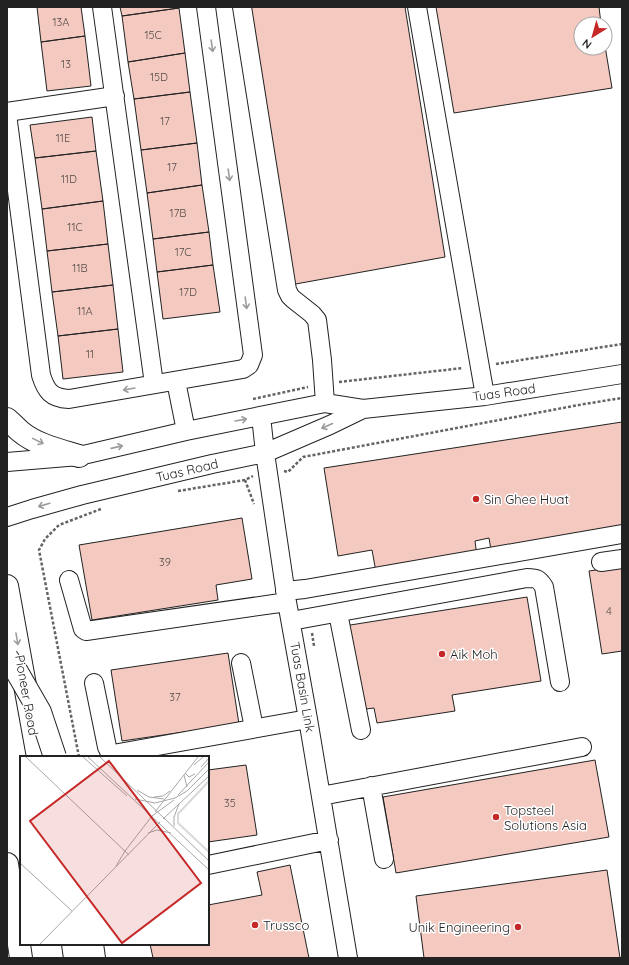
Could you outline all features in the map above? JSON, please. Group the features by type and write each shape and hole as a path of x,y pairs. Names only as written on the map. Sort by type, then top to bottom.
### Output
{"main road":[{"path":"7,419 22,432 38,441 48,446 79,456"},
{"name":"Pioneer Road","path":"7,586 38,756"},
{"path":"7,658 17,672 40,712 55,756"},
{"path":"7,864 22,958"},
{"path":"73,945 75,958"},
{"path":"92,945 94,958"}],"street":[{"path":"102,7 154,384"},
{"path":"115,96 7,113 41,375 44,385 50,394 60,398 69,399 243,369 249,365 253,355 206,7"},
{"path":"242,7 287,290 293,299 312,314 317,320 325,404"},
{"path":"416,7 485,396"},
{"name":"Tuas Road","path":"7,462 79,456 186,431 325,404 362,409 485,396 622,374"},
{"path":"176,381 186,431"},
{"name":"Tuas Road","path":"7,517 82,495 265,453 330,425 362,409"},
{"name":"Tuas Basin Link","path":"261,416 286,597 329,840 348,958"},
{"path":"69,580 83,629 86,631 286,597 305,589 622,534"},
{"path":"601,562 622,559"},
{"path":"291,621 527,578 534,578 540,580 544,587 560,682"},
{"path":"338,613 361,730"},
{"path":"241,663 254,728"},
{"path":"94,683 107,747 113,754 308,719"},
{"path":"321,796 582,747"},
{"path":"372,786 384,859"},
{"path":"209,865 329,840"}],"path":[{"path":"480,366 622,344"}],"building":[{"path":"37,7 81,7 85,36 41,42"},
{"path":"120,7 179,7 179,8 122,16"},
{"path":"247,7 405,7 445,257 290,285"},
{"path":"436,7 599,7 600,16 573,16 573,56 607,56 612,88 454,113"},
{"path":"179,8 185,53 128,62 122,16"},
{"path":"85,36 91,86 47,91 41,42"},
{"path":"185,53 190,92 134,99 128,62"},
{"path":"190,92 197,143 141,150 134,99"},
{"path":"92,117 96,151 35,158 30,125"},
{"path":"197,143 202,185 147,193 141,150"},
{"path":"96,151 103,201 42,209 35,158"},
{"path":"202,185 209,232 153,239 147,193"},
{"path":"103,201 108,244 47,251 42,209"},
{"path":"209,232 213,265 157,272 153,239"},
{"path":"108,244 113,285 52,292 47,251"},
{"path":"213,265 220,312 163,319 157,272"},
{"path":"113,285 118,329 58,336 52,292"},
{"path":"118,329 123,372 63,379 58,336"},
{"name":"Sin Ghee Huat","path":"622,422 622,530 491,550 489,538 475,541 477,557 376,572 372,550 338,556 324,468"},
{"path":"242,518 252,579 216,585 218,600 92,620 79,545"},
{"path":"622,566 622,651 602,654 589,571"},
{"name":"Aik Moh","path":"527,597 541,681 452,695 455,711 377,723 374,708 358,710 344,626"},
{"path":"228,653 239,724 122,741 111,670"},
{"name":"Topsteel Solutions Asia","path":"595,760 609,837 396,873 383,797"},
{"path":"246,765 257,835 209,842 209,770"},
{"name":"Trussco","path":"290,865 309,958 153,958 150,945 209,945 209,905 262,895 257,872"},
{"name":"Unik Engineering","path":"607,870 620,958 424,958 416,896"}],"place":[{"name":"Sin Ghee Huat","path":"476,499"},
{"name":"Aik Moh","path":"442,654"},
{"name":"Topsteel Solutions Asia","path":"496,817"},
{"name":"Trussco","path":"255,925"},
{"name":"Unik Engineering","path":"518,927"}]}
